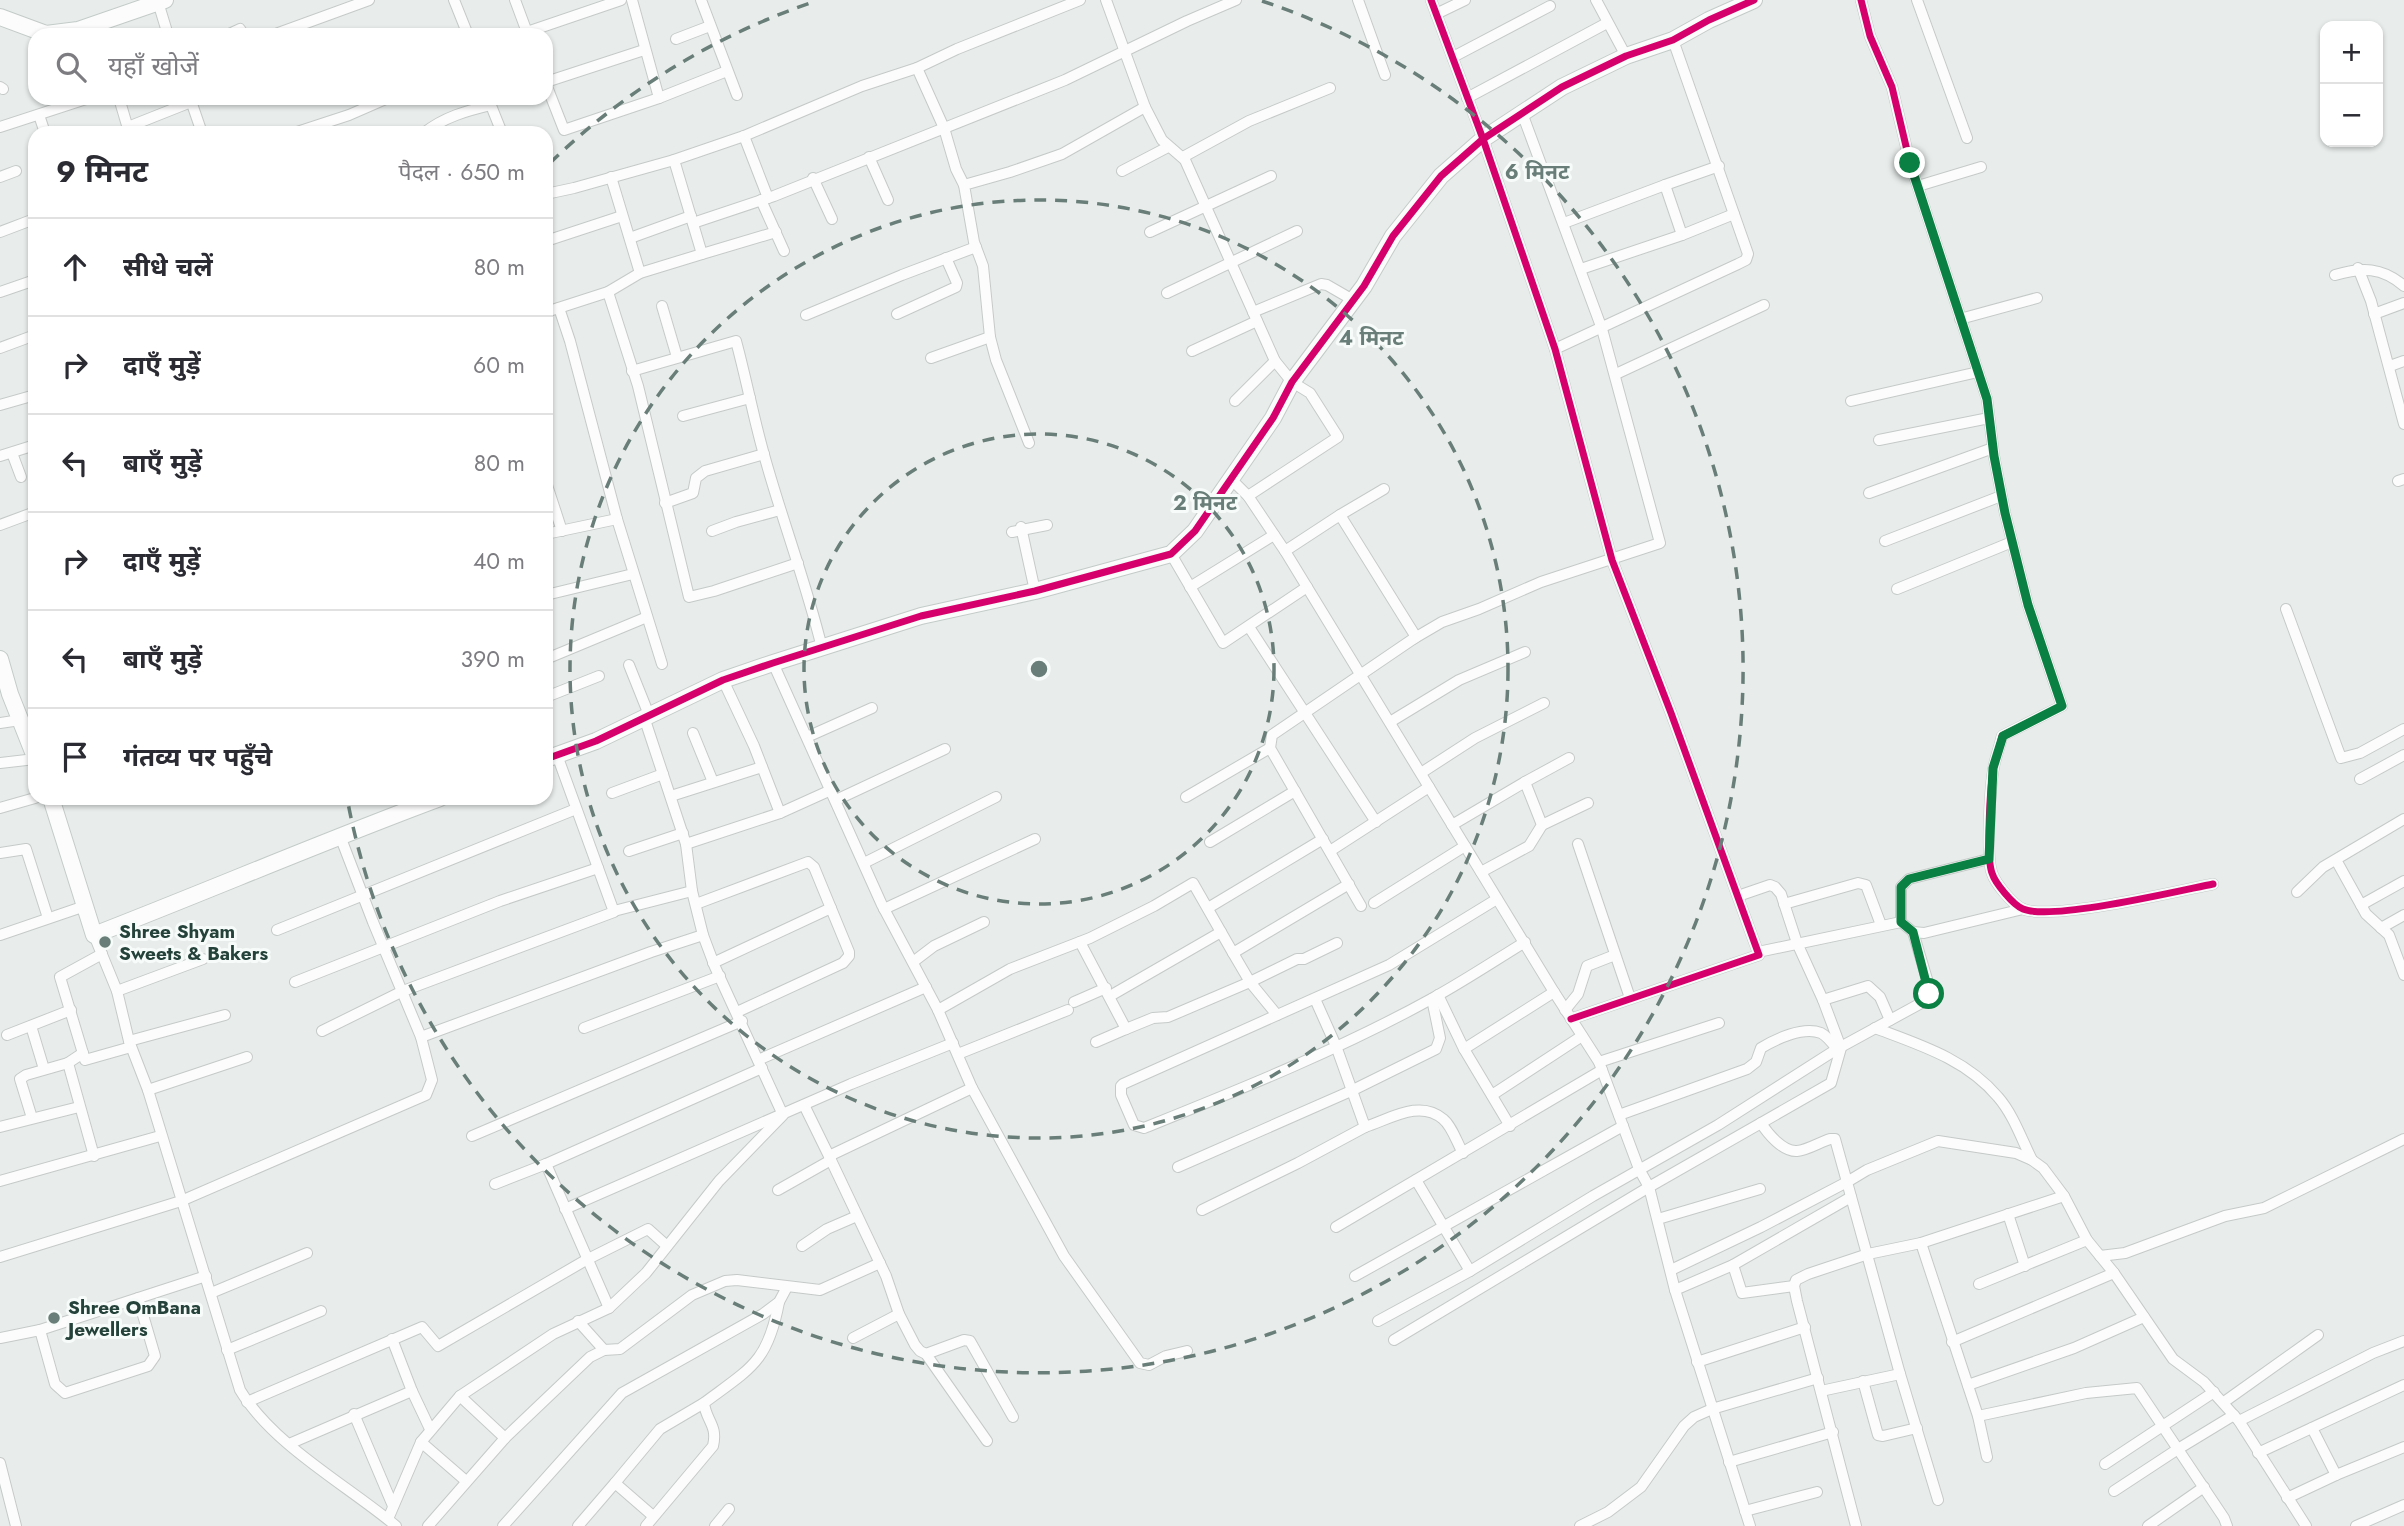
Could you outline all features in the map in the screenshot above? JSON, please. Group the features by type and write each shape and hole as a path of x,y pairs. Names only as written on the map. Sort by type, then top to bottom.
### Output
{"street":[{"path":"292,28 369,0"},
{"path":"454,0 465,28"},
{"path":"515,0 526,28"},
{"path":"544,28 621,0"},
{"path":"632,0 659,98"},
{"path":"701,0 737,95"},
{"path":"553,192 674,160 744,136 1080,0"},
{"path":"1106,0 1145,107 1162,140 1183,157 1275,360 1292,382 1310,393 1338,437 1248,496"},
{"path":"630,238 764,199 1065,80 1236,0"},
{"path":"1358,0 1385,75"},
{"path":"1431,0 1483,139 1555,349 1612,560 1758,953"},
{"path":"1436,15 1465,0"},
{"path":"1596,0 1626,56"},
{"path":"553,756 596,741 723,680 773,663 921,616 1035,591 1171,554 1195,531 1273,418 1292,382 1353,300 1393,236 1441,176 1483,139 1562,87 1626,56 1673,40 1754,0"},
{"path":"1861,0 1870,36 1892,87 1918,186 1987,399 2001,496 2012,542 2028,605 2062,706 2003,736 1993,768 1989,859 1992,875 2003,891 2023,909"},
{"path":"1917,0 1966,138"},
{"path":"100,28 162,1 167,28"},
{"path":"1453,57 1550,6"},
{"path":"0,17 30,28"},
{"path":"1467,98 1607,23"},
{"path":"676,39 710,26"},
{"path":"1555,349 1746,260 1746,244 1673,40"},
{"path":"553,81 644,50"},
{"path":"917,68 944,128 956,169 964,185 976,247 983,266 990,337 996,360 1029,443"},
{"path":"553,101 564,130 659,98 727,71"},
{"path":"1183,157 1250,121 1330,88"},
{"path":"0,127 68,105"},
{"path":"121,105 128,126"},
{"path":"137,126 181,105"},
{"path":"195,105 200,126"},
{"path":"315,126 372,105"},
{"path":"433,126 481,105"},
{"path":"491,105 499,126"},
{"path":"964,185 1010,173 1062,154 1145,107"},
{"path":"1361,906 1270,748 1272,735 1442,622 1541,582 1660,543 1602,328 1521,113"},
{"path":"39,115 43,126"},
{"path":"744,136 784,251"},
{"path":"1122,171 1168,147"},
{"path":"869,157 888,200"},
{"path":"674,160 702,254"},
{"path":"1564,223 1719,166"},
{"path":"1918,186 1980,167"},
{"path":"0,177 16,171"},
{"path":"1150,232 1271,176"},
{"path":"611,177 640,273"},
{"path":"813,178 832,219"},
{"path":"1665,185 1682,235"},
{"path":"1581,269 1734,215"},
{"path":"553,240 622,216"},
{"path":"0,232 28,220"},
{"path":"1167,293 1297,231"},
{"path":"553,310 608,292 640,273 776,232"},
{"path":"806,315 976,247"},
{"path":"897,314 956,288 957,284 946,258"},
{"path":"2335,275 2358,268 2392,276 2402,282"},
{"path":"2358,268 2390,366 2404,423"},
{"path":"0,292 28,282"},
{"path":"1192,351 1321,284 1353,300"},
{"path":"608,292 638,386 689,597 798,564"},
{"path":"1960,319 2038,298"},
{"path":"2374,314 2404,303"},
{"path":"1616,374 1764,305"},
{"path":"662,306 677,357"},
{"path":"559,308 617,520 662,664"},
{"path":"931,358 990,337"},
{"path":"0,348 28,338"},
{"path":"632,371 736,341 764,454 811,600 822,648"},
{"path":"1235,401 1275,360"},
{"path":"2390,366 2404,361"},
{"path":"1851,401 1978,372"},
{"path":"0,405 28,397"},
{"path":"683,416 750,398"},
{"path":"1878,440 1989,418"},
{"path":"0,456 28,447"},
{"path":"1869,493 1993,448"},
{"path":"12,453 21,477"},
{"path":"665,503 693,493 696,478 705,471 764,454"},
{"path":"1231,479 1248,496 1285,551 1601,1066 1639,1169 1649,1187 1675,1290 1750,1526"},
{"path":"1285,551 1384,489"},
{"path":"1885,541 2001,496"},
{"path":"553,503 562,531"},
{"path":"712,531 780,510"},
{"path":"0,525 28,515"},
{"path":"1340,516 1416,637 1413,639"},
{"path":"553,533 617,520"},
{"path":"1035,591 1018,530 1048,525"},
{"path":"1190,587 1274,535"},
{"path":"1897,589 2012,542"},
{"path":"1171,554 1223,643 1307,587"},
{"path":"553,593 633,574"},
{"path":"2286,609 2341,758 2360,753 2404,729"},
{"path":"553,656 647,617"},
{"path":"1249,627 1376,821"},
{"path":"1390,722 1459,680 1525,652"},
{"path":"1,663 28,738"},
{"path":"773,663 884,909 938,1010 972,1088 1064,1256 1137,1360 1144,1365 1188,1351"},
{"path":"629,664 683,833 692,891 703,935 713,963 783,1115"},
{"path":"553,694 599,676"},
{"path":"723,680 780,813"},
{"path":"1421,773 1475,738 1544,703"},
{"path":"807,737 872,708"},
{"path":"0,723 20,720"},
{"path":"693,733 713,782"},
{"path":"1186,797 1270,748"},
{"path":"686,845 833,795 945,749"},
{"path":"0,763 28,751"},
{"path":"2360,779 2404,755"},
{"path":"1452,825 1569,758"},
{"path":"553,761 576,809 614,911"},
{"path":"671,796 762,767"},
{"path":"612,793 663,774"},
{"path":"1525,782 1542,825"},
{"path":"1330,851 1429,787"},
{"path":"1210,842 1295,791"},
{"path":"864,863 996,797"},
{"path":"0,808 28,800"},
{"path":"1481,872 1530,846 1542,825 1588,803"},
{"path":"53,805 94,935 117,991 130,1044 148,1090 240,1390 247,1402 289,1444 393,1524"},
{"path":"94,935 340,836 401,805"},
{"path":"277,930 576,809"},
{"path":"2297,892 2323,867 2404,819"},
{"path":"629,851 683,833"},
{"path":"0,1257 181,1201 426,1095 432,1080 421,1037 340,836"},
{"path":"884,909 1035,839"},
{"path":"1208,908 1323,839"},
{"path":"1578,844 1630,998"},
{"path":"1374,903 1465,846"},
{"path":"0,853 26,849 48,918"},
{"path":"1901,922 1901,887 1909,879 1989,859"},
{"path":"2336,860 2366,914 2389,935 2404,974"},
{"path":"472,1136 739,1016 847,959 849,952 814,867 808,862 696,904"},
{"path":"295,982 511,897 598,868"},
{"path":"2361,905 2404,881"},
{"path":"938,1010 1010,969 1080,942 1154,906 1193,883 1250,982 1277,1015"},
{"path":"1784,904 1858,883 1866,885 1870,892 1881,925"},
{"path":"1233,953 1349,884"},
{"path":"1568,1014 1630,998 1759,955 1758,953 1881,925 1901,922 1913,932 1923,933 2023,909 2051,912 2213,884"},
{"path":"1394,1340 1649,1187 1831,1083 1839,1049 1823,1000 1797,943 1778,890 1770,885 1738,896"},
{"path":"322,1031 403,991 614,911 692,891"},
{"path":"1497,899 1389,965 1123,1084 1121,1095 1134,1125 1144,1128 1253,1084 1336,1046 1435,997 1525,942"},
{"path":"0,935 85,906"},
{"path":"713,963 831,908"},
{"path":"2381,928 2404,915"},
{"path":"913,962 934,946 984,922"},
{"path":"958,1054 1108,992 1221,932"},
{"path":"1378,1321 1470,1271 1639,1169 1718,1125 1839,1049 1925,1001 1929,994 1913,932"},
{"path":"421,1037 703,935"},
{"path":"1080,942 1126,1029"},
{"path":"1096,1042 1153,1018 1168,1017 1337,943"},
{"path":"102,954 60,977 85,1060 225,1014"},
{"path":"1568,1014 1587,965 1615,955"},
{"path":"117,991 203,959"},
{"path":"584,1028 720,976"},
{"path":"1823,1000 1868,986 1880,997 1890,1020"},
{"path":"495,1184 546,1164 926,987"},
{"path":"1464,1049 1554,992"},
{"path":"1435,997 1510,1126"},
{"path":"1178,1167 1351,1091 1436,1049 1440,1038 1435,997"},
{"path":"1315,999 1336,1046 1365,1127"},
{"path":"6,1035 71,1010"},
{"path":"1336,1227 1510,1126 1601,1066 1719,1023"},
{"path":"31,1026 44,1069"},
{"path":"1875,1028 1947,1055 1972,1072 1999,1098 2032,1160"},
{"path":"1355,1276 1443,1227 1621,1120 1747,1069 1756,1062 1761,1048 1771,1042 1807,1031 1822,1034 1839,1049"},
{"path":"1492,1095 1582,1036"},
{"path":"565,1209 953,1043"},
{"path":"32,1118 20,1079 68,1063 83,1052"},
{"path":"148,1090 247,1057"},
{"path":"68,1063 93,1156"},
{"path":"778,1190 830,1158 972,1088"},
{"path":"804,1105 880,1263 899,1314 915,1345 920,1352 926,1354 987,1441"},
{"path":"0,1127 79,1107"},
{"path":"1202,1210 1365,1127 1413,1110 1428,1110 1445,1120 1463,1153"},
{"path":"393,1506 421,1442 460,1396 553,1334 609,1308 646,1273 719,1181 783,1115"},
{"path":"1761,1123 1768,1134 1790,1150 1797,1151 1835,1139 1938,1500"},
{"path":"0,1181 160,1136"},
{"path":"2101,1256 2125,1253 2225,1216 2264,1208 2404,1139"},
{"path":"1671,1270 1761,1227 1867,1170 1938,1141 2016,1153 2043,1168 2064,1196 2087,1240 2114,1273 2172,1359 2204,1382 2224,1402 2305,1526"},
{"path":"546,1164 609,1308"},
{"path":"1416,1180 1470,1271"},
{"path":"1658,1219 1760,1189"},
{"path":"1857,1526 1794,1286 1796,1280 1808,1273 1868,1254 1922,1243 2064,1196"},
{"path":"1675,1290 1732,1265 1851,1197"},
{"path":"2008,1214 2025,1266"},
{"path":"802,1246 827,1229 857,1216"},
{"path":"247,1402 422,1327 438,1346 586,1260 648,1229 667,1246"},
{"path":"1979,1284 2087,1240"},
{"path":"1922,1243 1978,1416 1987,1457"},
{"path":"211,1293 307,1253"},
{"path":"428,1526 505,1438 590,1357 604,1350 620,1349 692,1295 731,1280 820,1290 880,1263"},
{"path":"1732,1265 1742,1293 1794,1286"},
{"path":"1952,1342 2114,1273"},
{"path":"0,1338 40,1330 205,1276"},
{"path":"503,1526 622,1393 737,1329 779,1301 788,1287"},
{"path":"40,1330 55,1384 65,1393 148,1366 155,1356 138,1298"},
{"path":"578,1526 660,1429 704,1403 750,1368 765,1351 775,1326 779,1301"},
{"path":"226,1350 321,1311"},
{"path":"853,1338 899,1314"},
{"path":"1968,1385 2074,1348 2144,1317"},
{"path":"579,1321 604,1350"},
{"path":"1697,1362 1805,1327"},
{"path":"2224,1402 2318,1335"},
{"path":"392,1339 430,1429"},
{"path":"926,1354 970,1340 1013,1417"},
{"path":"2114,1492 2178,1449 2236,1418 2404,1340"},
{"path":"1821,1391 1900,1374"},
{"path":"1580,1526 1608,1512 1641,1487 1684,1426 1694,1417 1712,1409 1818,1378"},
{"path":"1863,1381 1878,1435 1917,1428"},
{"path":"2258,1453 2404,1385"},
{"path":"1978,1416 2087,1393 2133,1387 2140,1392 2163,1424 2227,1526"},
{"path":"289,1444 412,1391"},
{"path":"2105,1464 2214,1392"},
{"path":"460,1396 505,1438"},
{"path":"646,1526 713,1446 716,1434 704,1403"},
{"path":"354,1414 393,1506 393,1524"},
{"path":"2312,1428 2336,1475"},
{"path":"1729,1462 1833,1432"},
{"path":"421,1442 466,1481"},
{"path":"2287,1498 2404,1447"},
{"path":"0,1463 16,1526"},
{"path":"615,1483 653,1516"},
{"path":"2148,1526 2204,1487"},
{"path":"1745,1511 1817,1492"},
{"path":"2356,1526 2404,1505"},
{"path":"715,1526 729,1509"}],"cycle path":[{"path":"1431,0 1483,139 1555,349 1612,560 1759,955 1571,1019"},
{"path":"553,756 596,741 723,680 773,663 921,616 1035,591 1171,554 1195,531 1273,418 1292,382 1364,286 1393,236 1441,176 1483,139 1562,87 1626,56 1673,40 1754,0"},
{"path":"1861,0 1870,36 1892,87 1910,163 1987,399 2005,513 2028,605 2062,706 2002,736 1991,788 1989,837 1992,873 2000,888 2014,903 2023,909 2038,912 2116,904 2213,884"}],"place":[{"name":"Shree Shyam Sweets & Bakers","path":"105,942"},
{"name":"Shree OmBana Jewellers","path":"54,1318"}],"route":[{"path":"1910,163 1987,399 2005,513 2028,605 2062,706 2003,736 1993,768 1989,859 1909,879 1901,887 1901,922 1913,932 1929,994"}]}
